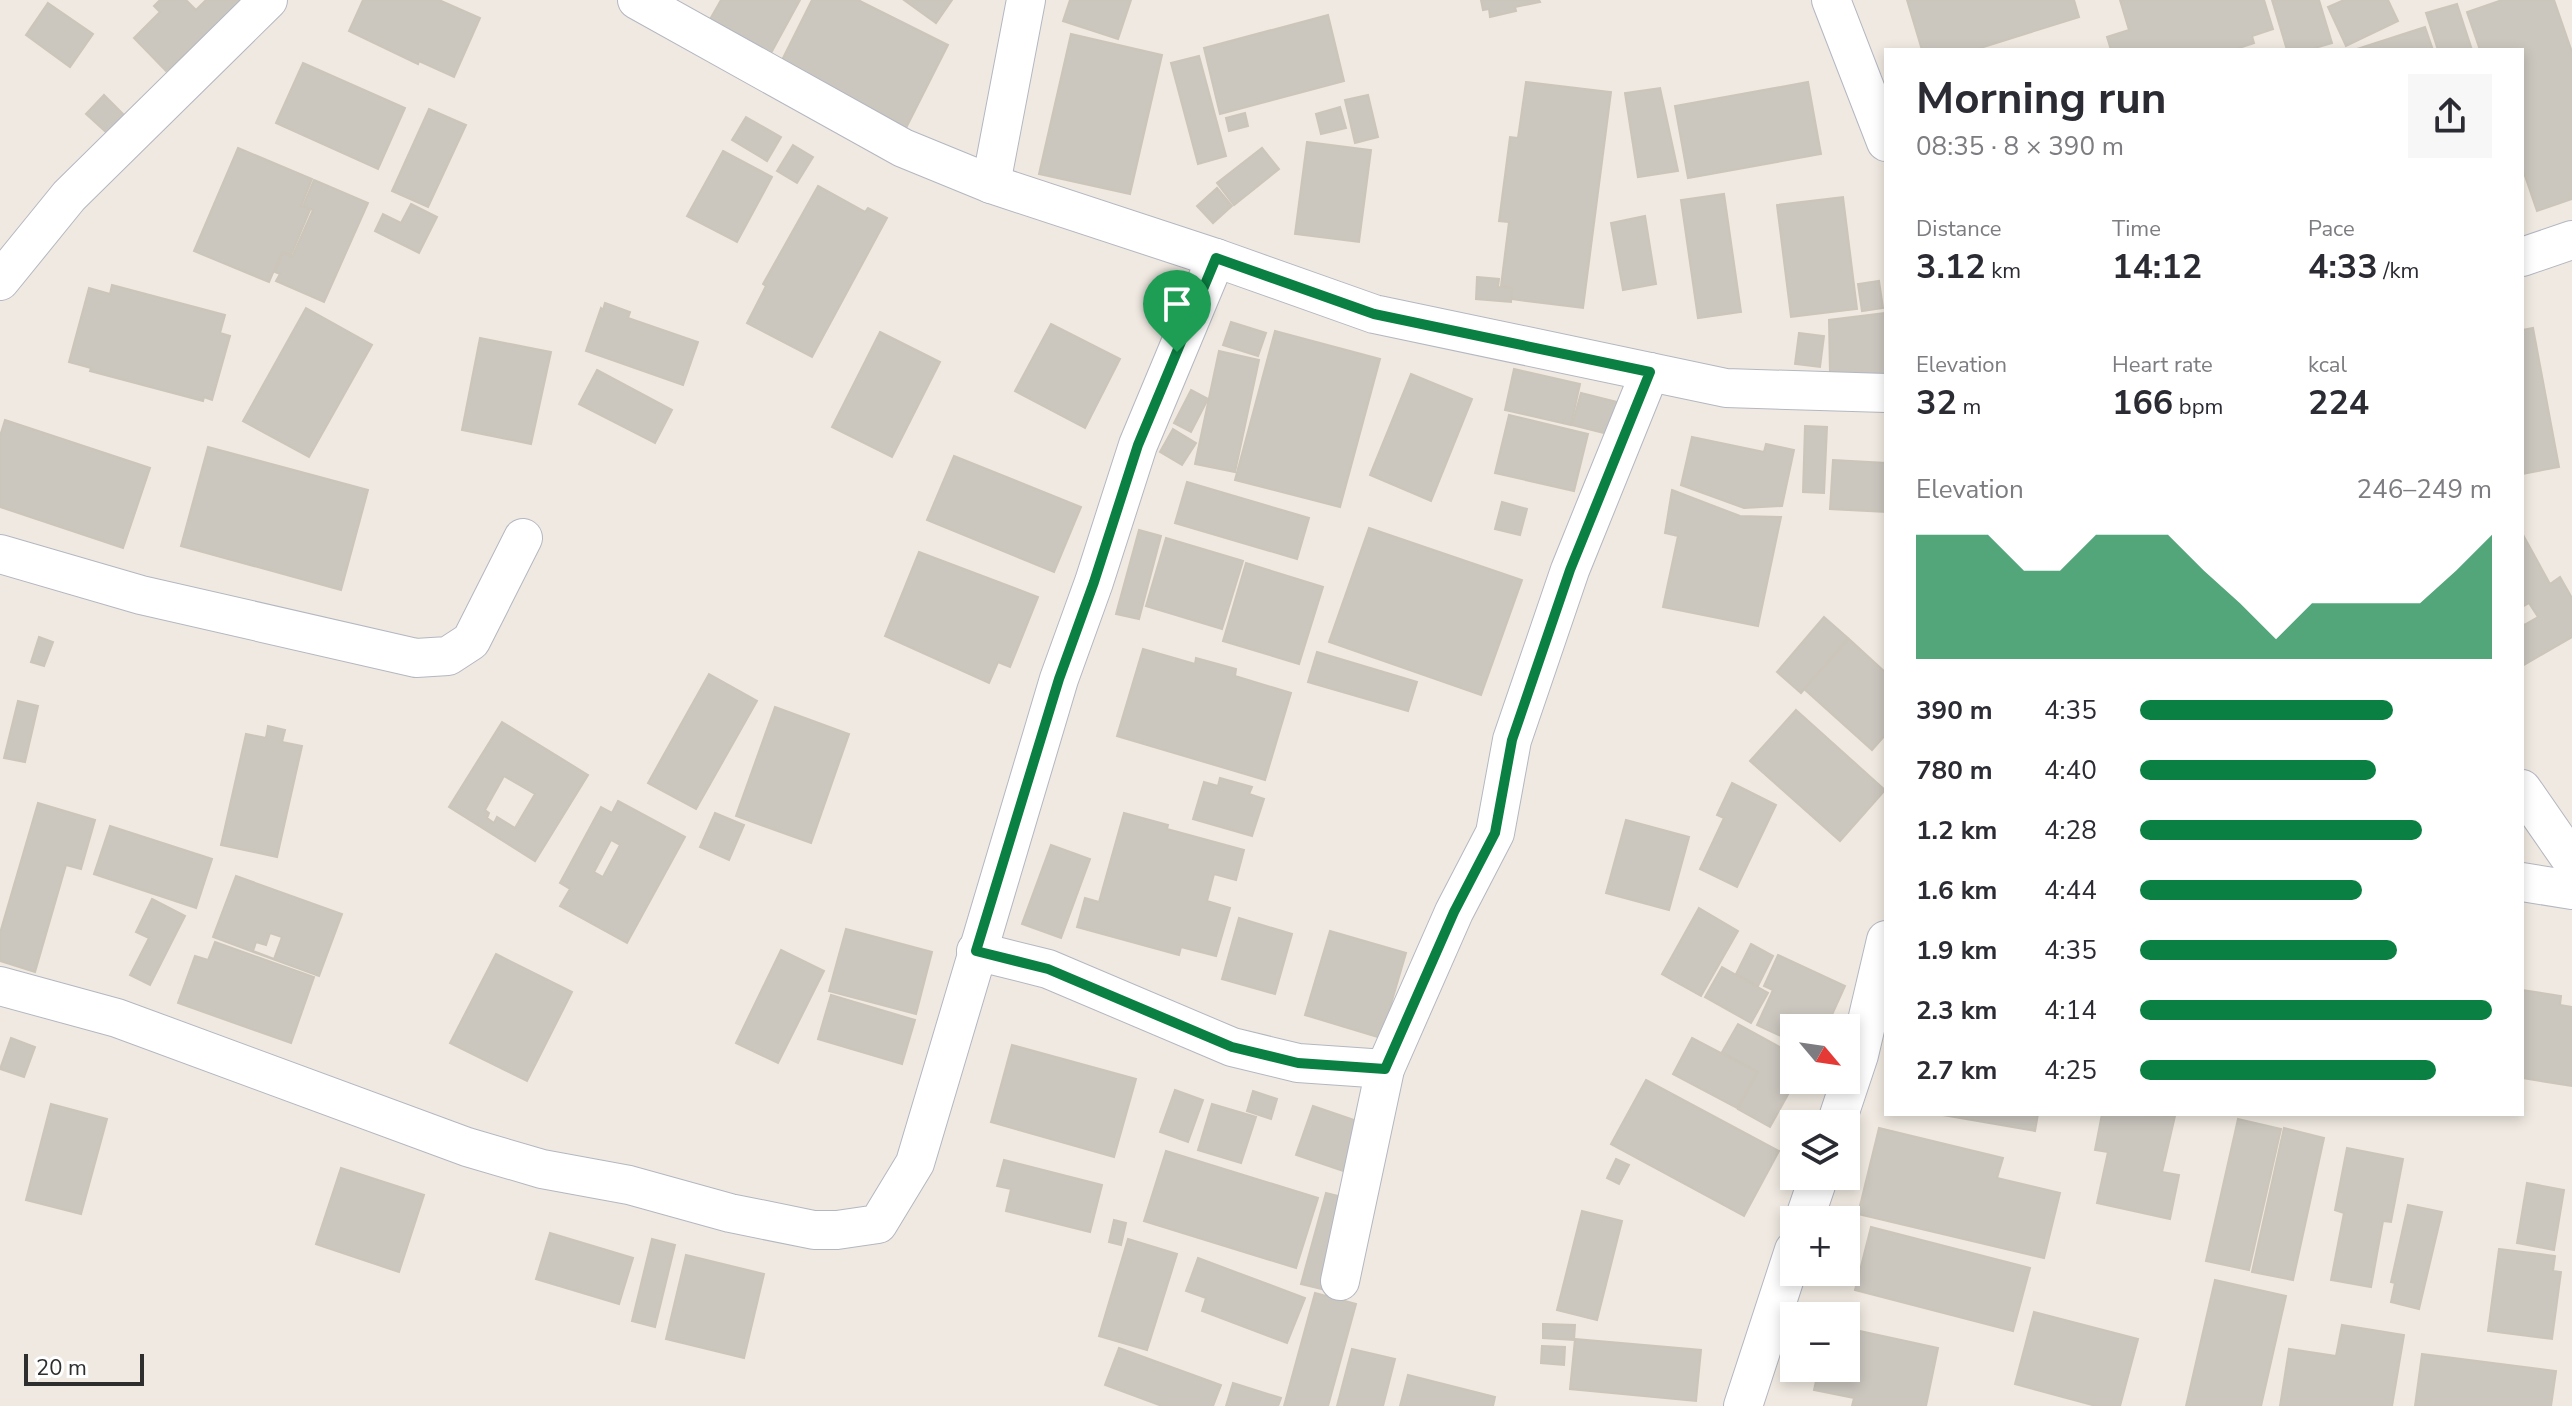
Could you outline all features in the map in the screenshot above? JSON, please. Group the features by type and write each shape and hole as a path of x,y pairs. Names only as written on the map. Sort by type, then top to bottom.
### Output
{"street":[{"path":"0,281 69,196 268,0"},
{"path":"637,0 903,148 991,184 1374,314 1726,388 1884,393"},
{"path":"991,184 1026,0"},
{"path":"1831,0 1884,137"},
{"path":"2524,256 2572,240"},
{"path":"0,986 117,1018 467,1147 542,1169 629,1185 730,1213 814,1230 878,1224 915,1163 1059,679 1138,445 1216,258"},
{"path":"1340,1281 1385,1069 1454,912 1495,833 1512,740 1570,570 1650,372"},
{"path":"0,554 141,595 416,658 448,656 471,641 523,538"},
{"path":"2524,792 2572,861"},
{"path":"2524,882 2572,890"},
{"path":"1841,1110 1859,1055 1884,949"},
{"path":"976,951 1048,969 1232,1047 1298,1063 1385,1069"},
{"path":"1743,1406 1782,1286"}],"building":[{"path":"160,0 186,0 196,10 206,0 249,0 166,71 134,38 160,12 154,6"},
{"path":"363,0 439,0 480,18 454,77 419,61 418,64 349,31"},
{"path":"721,0 800,0 770,55 709,21"},
{"path":"812,0 858,0 948,45 903,134 777,70"},
{"path":"904,0 952,0 936,23"},
{"path":"1070,0 1131,0 1118,39 1063,21"},
{"path":"1481,0 1540,2 1490,17 1489,9 1483,10"},
{"path":"1907,0 2074,0 2079,17 1980,48 1921,48"},
{"path":"2120,0 2264,0 2273,29 2252,36 2254,43 2239,48 2110,48 2107,37 2129,30"},
{"path":"2272,0 2319,0 2332,43 2315,48 2286,48"},
{"path":"2344,0 2388,0 2398,21 2346,46 2328,7"},
{"path":"2502,0 2554,0 2572,52 2572,199 2537,211 2524,173 2524,48 2479,48 2467,12"},
{"path":"48,3 93,34 70,67 26,35"},
{"path":"2457,4 2471,48 2437,48 2426,13"},
{"path":"1328,15 1344,81 1220,114 1204,48"},
{"path":"2425,27 2432,48 2360,48"},
{"path":"1071,34 1162,55 1130,194 1039,174"},
{"path":"1199,56 1226,156 1198,164 1171,63"},
{"path":"303,63 405,108 378,169 276,123"},
{"path":"1526,82 1611,92 1583,308 1511,299 1512,288 1501,286 1509,222 1499,221 1510,137 1518,138"},
{"path":"1808,82 1821,154 1688,178 1675,106"},
{"path":"1660,88 1678,171 1638,177 1625,93"},
{"path":"104,95 134,125 117,142 86,114"},
{"path":"1368,95 1378,137 1355,143 1345,100"},
{"path":"1340,107 1346,128 1321,134 1316,114"},
{"path":"429,109 466,125 428,207 392,191"},
{"path":"1245,113 1248,126 1229,131 1226,118"},
{"path":"746,117 781,137 767,161 732,140"},
{"path":"1307,142 1371,150 1359,242 1295,234"},
{"path":"793,145 813,157 797,183 777,171"},
{"path":"238,148 312,179 301,206 310,210 291,255 282,252 269,282 194,251"},
{"path":"1262,148 1279,169 1234,205 1217,183"},
{"path":"723,151 772,177 737,242 687,216"},
{"path":"314,180 368,203 324,302 276,281 280,274 275,272 283,253 292,257 313,210 303,206"},
{"path":"818,186 865,212 868,208 887,218 812,357 747,323 766,286 763,284"},
{"path":"1217,188 1232,206 1213,223 1197,206"},
{"path":"1724,194 1741,312 1698,318 1681,200"},
{"path":"1843,197 1857,309 1791,317 1777,205"},
{"path":"411,204 437,217 419,253 375,231 383,214 401,223"},
{"path":"1645,216 1656,284 1623,290 1611,223"},
{"path":"1477,277 1499,279 1498,287 1512,288 1511,302 1476,299"},
{"path":"1879,281 1883,308 1862,311 1858,284"},
{"path":"112,285 225,315 220,333 230,336 212,400 204,397 203,401 90,371 91,368 69,362 89,288 110,294"},
{"path":"605,303 630,312 628,318 698,342 683,385 586,351"},
{"path":"306,308 372,345 309,457 243,421"},
{"path":"1884,313 1884,376 1830,373 1829,320"},
{"path":"1231,322 1266,333 1258,356 1223,345"},
{"path":"1051,324 1120,359 1085,428 1015,391"},
{"path":"2533,328 2559,467 2524,474 2524,330"},
{"path":"1275,331 1380,359 1340,507 1235,480"},
{"path":"880,332 940,362 892,457 832,427"},
{"path":"1799,333 1824,336 1820,367 1795,364"},
{"path":"480,338 551,352 531,444 462,430"},
{"path":"1219,351 1259,360 1235,472 1195,464"},
{"path":"1514,369 1580,384 1571,425 1505,410"},
{"path":"597,370 672,410 655,443 579,404"},
{"path":"1411,374 1472,399 1431,501 1370,475"},
{"path":"1191,390 1208,399 1191,432 1174,423"},
{"path":"1581,393 1617,402 1608,434 1572,425"},
{"path":"1509,415 1588,434 1574,491 1495,473"},
{"path":"5,420 150,468 123,548 0,507 0,436"},
{"path":"1805,426 1827,427 1824,493 1803,492"},
{"path":"1173,429 1196,443 1182,465 1160,452"},
{"path":"1692,437 1764,452 1766,444 1794,450 1782,506 1744,508 1681,485"},
{"path":"208,447 368,490 341,590 181,546"},
{"path":"954,456 1081,507 1054,572 927,520"},
{"path":"1833,460 1884,463 1884,512 1830,509"},
{"path":"1187,482 1309,518 1297,559 1175,523"},
{"path":"1672,490 1740,516 1781,517 1758,626 1663,607 1678,536 1665,533"},
{"path":"1502,502 1527,509 1520,535 1495,529"},
{"path":"1369,528 1522,580 1481,695 1329,642"},
{"path":"1139,530 1161,536 1139,619 1116,614"},
{"path":"2524,537 2550,584 2560,577 2572,598 2572,637 2524,665 2524,625 2538,617 2529,603 2524,606"},
{"path":"1166,538 1243,561 1222,629 1146,606"},
{"path":"919,552 1038,597 1010,667 998,662 989,683 885,636"},
{"path":"1246,563 1323,587 1299,664 1223,641"},
{"path":"1824,617 1848,638 1801,693 1777,672"},
{"path":"39,637 53,642 44,666 31,662"},
{"path":"1849,639 1884,671 1884,736 1872,750 1804,689"},
{"path":"1143,649 1195,664 1196,658 1236,669 1235,676 1291,693 1265,780 1117,736"},
{"path":"1317,652 1417,682 1408,711 1308,682"},
{"path":"709,674 757,701 696,809 648,783"},
{"path":"18,701 38,706 25,762 4,758"},
{"path":"775,707 849,734 811,843 736,816"},
{"path":"1796,710 1884,791 1840,841 1750,761"},
{"path":"502,722 588,775 535,861 449,807","holes":["504,776 535,794 515,828 497,817 494,823 487,818 489,813 485,810"]},
{"path":"268,726 285,730 282,742 302,746 277,857 221,845 246,734 266,738"},
{"path":"1220,778 1252,787 1249,794 1264,799 1252,836 1193,819 1204,782 1218,786"},
{"path":"1732,783 1776,805 1737,887 1700,869 1724,818 1717,815"},
{"path":"618,801 685,837 627,943 560,906 570,889 560,883 601,807 612,813","holes":["611,840 620,845 603,877 594,872"]},
{"path":"38,803 95,820 81,869 66,865 35,972 0,961 0,933"},
{"path":"715,813 744,825 729,860 700,847"},
{"path":"1124,813 1168,825 1167,829 1244,850 1236,880 1214,874 1207,901 1230,908 1216,956 1181,947 1179,955 1077,927 1085,898 1099,902"},
{"path":"1626,820 1689,837 1669,910 1606,893"},
{"path":"110,826 212,859 196,908 94,874"},
{"path":"1051,845 1090,859 1061,938 1022,924"},
{"path":"236,876 342,914 319,976 213,937","holes":["270,933 282,937 274,959 253,951 256,942 266,945"]},
{"path":"152,899 185,916 150,985 130,975 149,938 136,932"},
{"path":"1699,908 1738,931 1701,996 1662,974"},
{"path":"1239,918 1292,934 1275,994 1222,979"},
{"path":"846,929 932,952 916,1014 829,991"},
{"path":"1330,931 1406,953 1381,1038 1305,1015"},
{"path":"215,942 314,977 291,1043 178,1003 195,956 208,960"},
{"path":"1751,944 1773,956 1758,986 1736,974"},
{"path":"781,950 824,971 778,1063 736,1043"},
{"path":"496,954 572,992 527,1081 450,1043"},
{"path":"1778,955 1845,986 1832,1014 1780,1014 1780,1036 1757,1025 1773,990 1764,986"},
{"path":"1722,967 1768,993 1751,1023 1705,997"},
{"path":"2524,990 2561,996 2560,1005 2572,1007 2572,1086 2524,1078"},
{"path":"831,995 915,1020 902,1064 818,1039"},
{"path":"1738,1024 1780,1047 1780,1094 1788,1094 1770,1127 1738,1109 1758,1072 1722,1052"},
{"path":"11,1038 35,1047 24,1077 0,1069"},
{"path":"1692,1038 1757,1072 1737,1108 1673,1074"},
{"path":"1012,1045 1136,1079 1114,1157 991,1122"},
{"path":"1646,1080 1779,1151 1744,1216 1611,1144"},
{"path":"1175,1090 1203,1100 1188,1142 1160,1132"},
{"path":"1253,1091 1277,1099 1271,1119 1247,1111"},
{"path":"51,1104 107,1119 81,1214 26,1200"},
{"path":"1212,1104 1256,1117 1241,1163 1198,1150"},
{"path":"1313,1106 1369,1125 1352,1174 1296,1155"},
{"path":"1949,1116 2038,1116 2035,1131"},
{"path":"2102,1116 2175,1116 2162,1172 2179,1175 2170,1219 2097,1203 2108,1152 2095,1150"},
{"path":"2238,1119 2281,1129 2249,1270 2206,1261"},
{"path":"1879,1128 2003,1158 1997,1178 2060,1193 2044,1258 1860,1214"},
{"path":"2284,1128 2324,1138 2293,1280 2252,1272"},
{"path":"2347,1148 2403,1159 2391,1222 2383,1221 2371,1287 2331,1280 2344,1213 2335,1210"},
{"path":"1166,1151 1318,1198 1296,1268 1144,1221"},
{"path":"1616,1159 1629,1165 1619,1184 1607,1178"},
{"path":"1004,1160 1102,1185 1090,1232 1006,1211 1011,1189 997,1186"},
{"path":"341,1168 424,1195 399,1272 316,1244"},
{"path":"2527,1183 2564,1190 2554,1250 2517,1243"},
{"path":"1326,1193 1350,1199 1326,1290 1301,1284"},
{"path":"2408,1205 2442,1212 2419,1309 2391,1302 2395,1283 2391,1282"},
{"path":"1582,1211 1622,1221 1597,1320 1557,1310"},
{"path":"1114,1220 1126,1223 1121,1245 1109,1242"},
{"path":"1871,1227 2030,1268 2013,1331 1855,1290 1856,1286 1860,1286 1860,1270"},
{"path":"550,1233 633,1258 619,1304 536,1279"},
{"path":"652,1239 675,1245 655,1327 632,1321"},
{"path":"1128,1239 1177,1254 1147,1350 1099,1336"},
{"path":"2499,1249 2555,1256 2553,1271 2561,1272 2552,1339 2488,1331"},
{"path":"686,1255 764,1274 744,1358 666,1339"},
{"path":"1198,1258 1305,1298 1287,1343 1202,1311 1206,1298 1186,1291"},
{"path":"2215,1280 2286,1296 2261,1406 2186,1406"},
{"path":"1315,1293 1356,1304 1328,1406 1284,1406"},
{"path":"2034,1312 2138,1339 2120,1406 2096,1406 2015,1384"},
{"path":"1543,1324 1575,1325 1574,1340 1543,1338"},
{"path":"2342,1325 2404,1335 2392,1406 2280,1406 2289,1349 2336,1356"},
{"path":"1860,1331 1938,1348 1926,1406 1852,1406 1854,1398 1814,1390 1816,1382 1860,1382"},
{"path":"1575,1339 1701,1350 1696,1401 1570,1389"},
{"path":"1542,1346 1565,1347 1564,1365 1541,1363"},
{"path":"1119,1348 1221,1385 1213,1406 1162,1406 1105,1385"},
{"path":"1352,1349 1395,1359 1383,1406 1337,1406"},
{"path":"2422,1354 2556,1371 2551,1406 2415,1406"},
{"path":"1408,1375 1495,1397 1493,1406 1400,1406"},
{"path":"1233,1383 1281,1398 1278,1406 1226,1406"}],"route":[{"path":"1216,258 1374,314 1650,372 1570,570 1512,740 1495,833 1454,912 1385,1069 1298,1063 1232,1047 1048,969 976,951 1059,679 1138,445 1177,352 1216,258"}]}
